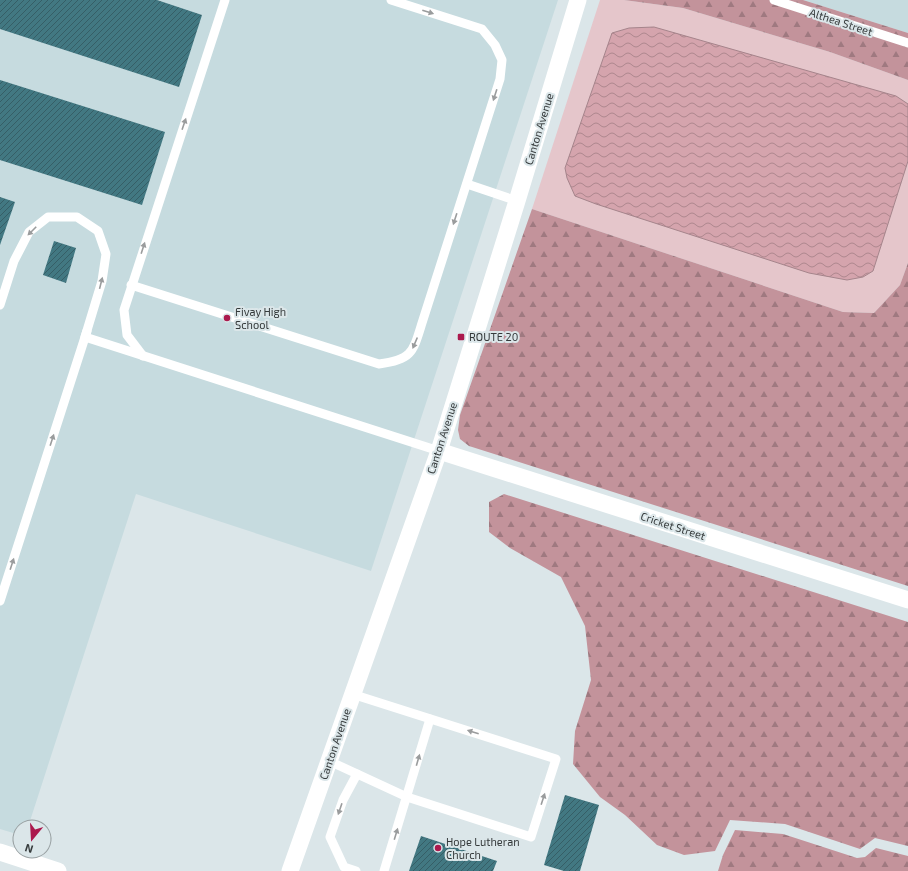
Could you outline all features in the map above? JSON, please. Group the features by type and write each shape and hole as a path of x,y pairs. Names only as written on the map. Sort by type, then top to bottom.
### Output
{"street":[{"name":"Canton Avenue","path":"290,871 439,451 578,0"},
{"name":"Cricket Street","path":"439,451 908,600"},
{"path":"0,852 58,871"}],"lane":[{"path":"143,356 127,335 124,310 225,0"},
{"path":"131,285 379,364 405,358 414,347 500,80 502,60 495,45 482,30 391,0"},
{"name":"Althea Street","path":"774,0 792,3 908,43"},
{"path":"467,184 517,201"},
{"path":"0,305 14,261 29,232 48,217 77,217 98,231 106,254 102,280 91,321 0,601"},
{"path":"91,321 85,337 439,451"},
{"path":"329,761 407,797 531,837 556,759 352,694"},
{"path":"384,871 430,719"},
{"path":"356,871 344,868 330,837 343,800 357,774"}],"shaded area":[{"name":"Fivay High School","path":"0,0 558,0 371,571 136,494 31,819 12,819 12,833 0,829"},
{"path":"600,0 624,0 683,8 830,52 908,80 908,263 900,285 874,313 843,312 532,209"},
{"path":"803,0 908,0 908,33"}],"green space":[{"path":"624,0 803,0 908,33 908,80 830,52 683,8"},
{"path":"532,209 843,312 874,313 900,285 908,263 908,586 469,446 460,439 458,430 460,415"},
{"path":"504,494 908,622 908,846 875,838 860,849 785,824 730,820 715,851 684,855 657,845 625,815 600,797 573,764 575,731 591,680 585,626 561,577 510,548 489,532 489,502"},
{"path":"735,830 783,834 857,858 865,857 876,848 908,856 908,871 718,871 723,855"}],"water":[{"path":"654,27 896,96 908,104 908,161 873,271 863,277 847,280 809,273 575,196 567,178 565,168 612,33 629,28"}],"building":[{"path":"0,0 157,0 202,15 179,87 0,29"},
{"path":"0,80 165,132 142,205 0,160"},
{"path":"0,197 15,202 0,245"},
{"path":"54,241 76,248 66,283 43,275"},
{"path":"565,795 599,805 580,871 564,871 544,865"},
{"name":"Hope Lutheran Church","path":"421,836 497,861 493,871 409,871"}],"place":[{"name":"Fivay High School","path":"227,318"},
{"name":"ROUTE 20","path":"461,337"},
{"name":"Hope Lutheran Church","path":"438,848"}]}
